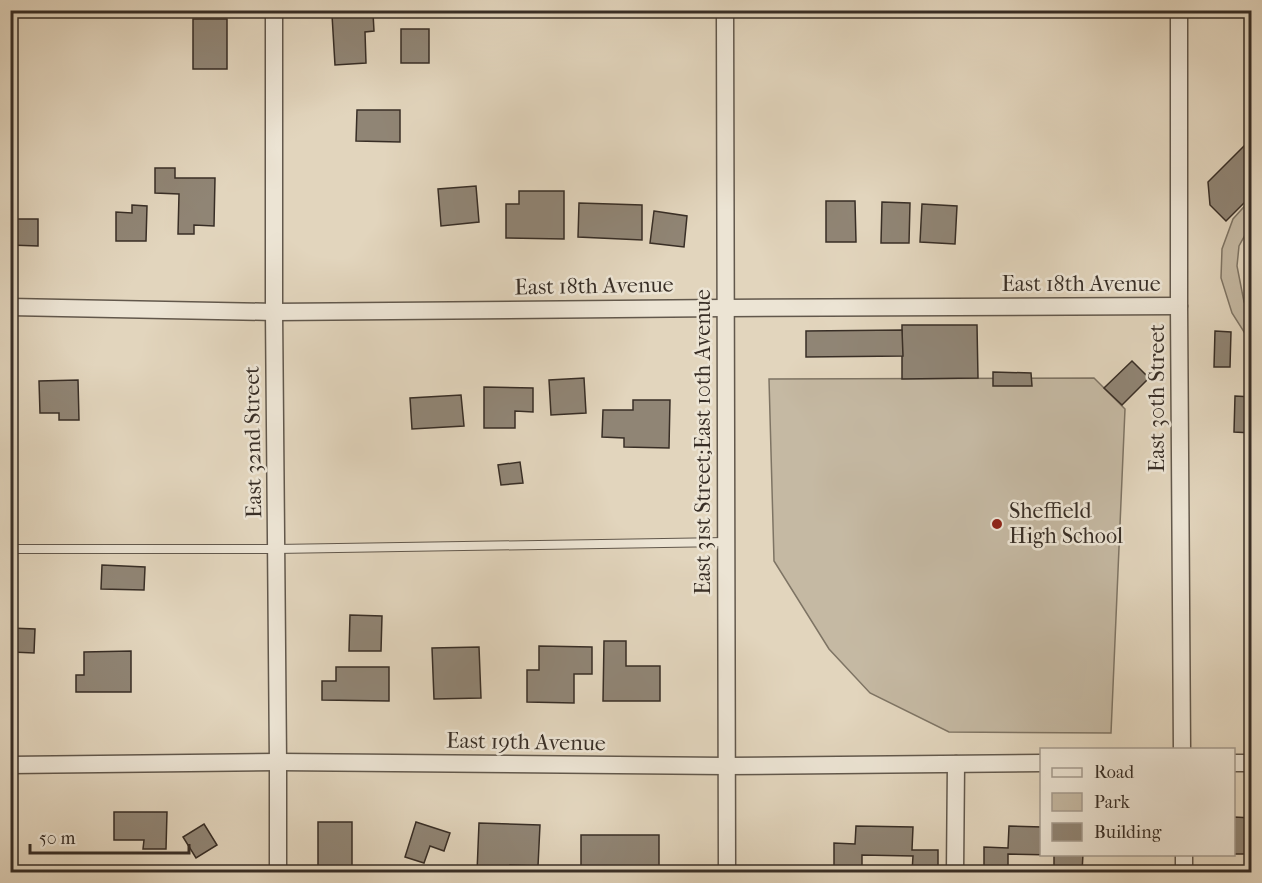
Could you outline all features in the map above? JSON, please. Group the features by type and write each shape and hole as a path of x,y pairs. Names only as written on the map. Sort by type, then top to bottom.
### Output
{"street":[{"name":"East 32nd Street","path":"274,10 278,873"},
{"name":"East 31st Street;East 10th Avenue","path":"726,10 727,873"},
{"name":"East 30th Street","path":"1179,10 1182,748"},
{"name":"East 18th Avenue","path":"10,307 274,312 1179,306"},
{"name":"East 19th Avenue","path":"10,765 278,762 726,766 1040,763"},
{"path":"1235,763 1251,763"},
{"path":"955,873 956,764"},
{"path":"1184,856 1184,873"}],"lane":[{"path":"10,549 276,549 726,542"}],"green space":[{"path":"1251,199 1251,224 1239,246 1237,266 1244,302 1251,313 1251,343 1232,313 1221,278 1222,249 1233,219"},
{"path":"1094,378 1125,409 1111,733 949,732 870,693 829,649 774,561 769,379"}],"building":[{"path":"373,13 374,31 365,32 366,63 335,65 332,15"},
{"path":"193,19 227,19 227,69 193,69"},
{"path":"401,29 429,29 429,63 401,63"},
{"path":"357,110 400,110 400,142 356,141"},
{"path":"1252,138 1252,195 1226,221 1210,205 1208,182"},
{"path":"155,168 175,168 175,178 215,178 214,226 194,225 194,234 178,234 179,194 155,193"},
{"path":"476,186 479,222 441,226 438,189"},
{"path":"519,191 564,191 564,239 506,238 506,204 519,204"},
{"path":"826,201 855,201 856,242 826,242"},
{"path":"882,202 910,203 909,243 881,243"},
{"path":"579,203 642,205 642,240 578,237"},
{"path":"922,204 957,206 955,244 920,242"},
{"path":"132,205 147,206 146,241 116,241 116,212 132,213"},
{"path":"654,211 687,216 684,247 650,243"},
{"path":"10,219 38,219 38,246 10,245"},
{"path":"902,325 977,325 978,378 902,379"},
{"path":"902,330 903,356 806,357 806,331"},
{"path":"1215,331 1231,332 1230,367 1214,367"},
{"path":"1132,361 1149,378 1122,405 1104,388"},
{"path":"993,372 1031,373 1032,386 993,386"},
{"path":"584,378 586,413 551,415 549,380"},
{"path":"78,380 79,420 59,420 59,413 40,413 39,381"},
{"path":"484,387 533,388 533,412 515,411 515,428 484,428"},
{"path":"461,395 464,426 412,429 410,398"},
{"path":"1235,396 1252,397 1252,433 1234,432"},
{"path":"633,400 670,400 669,448 624,447 624,438 602,437 603,410 633,410"},
{"path":"520,462 523,483 501,485 498,465"},
{"path":"102,565 145,567 144,590 101,589"},
{"path":"350,615 382,616 381,651 349,651"},
{"path":"10,628 35,629 34,653 12,652 11,680"},
{"path":"604,641 626,641 626,666 660,666 660,701 603,701"},
{"path":"539,646 592,647 592,674 574,674 574,703 527,702 527,670 539,670"},
{"path":"479,647 481,698 434,699 432,648"},
{"path":"131,651 131,692 76,692 76,675 84,675 84,652"},
{"path":"336,667 389,667 389,701 322,700 322,681 336,681"},
{"path":"114,812 167,812 166,849 143,849 144,840 114,840"},
{"path":"1235,817 1252,818 1252,854 1235,854"},
{"path":"318,822 352,822 352,872 318,872"},
{"path":"416,822 450,833 444,851 430,846 424,863 405,857"},
{"path":"479,823 540,825 538,866 510,865 510,872 477,872"},
{"path":"204,824 217,845 196,858 183,837"},
{"path":"856,826 913,827 912,850 938,850 938,872 912,872 913,856 862,855 862,872 834,872 834,843 855,844"},
{"path":"1009,826 1040,827 1040,855 1008,854 1008,872 984,872 984,847 1008,848"},
{"path":"581,835 659,835 659,872 609,872 609,867 581,867"},
{"path":"1054,856 1083,856 1082,872 1054,872"}],"place":[{"name":"Sheffield High School","path":"997,524"}]}
